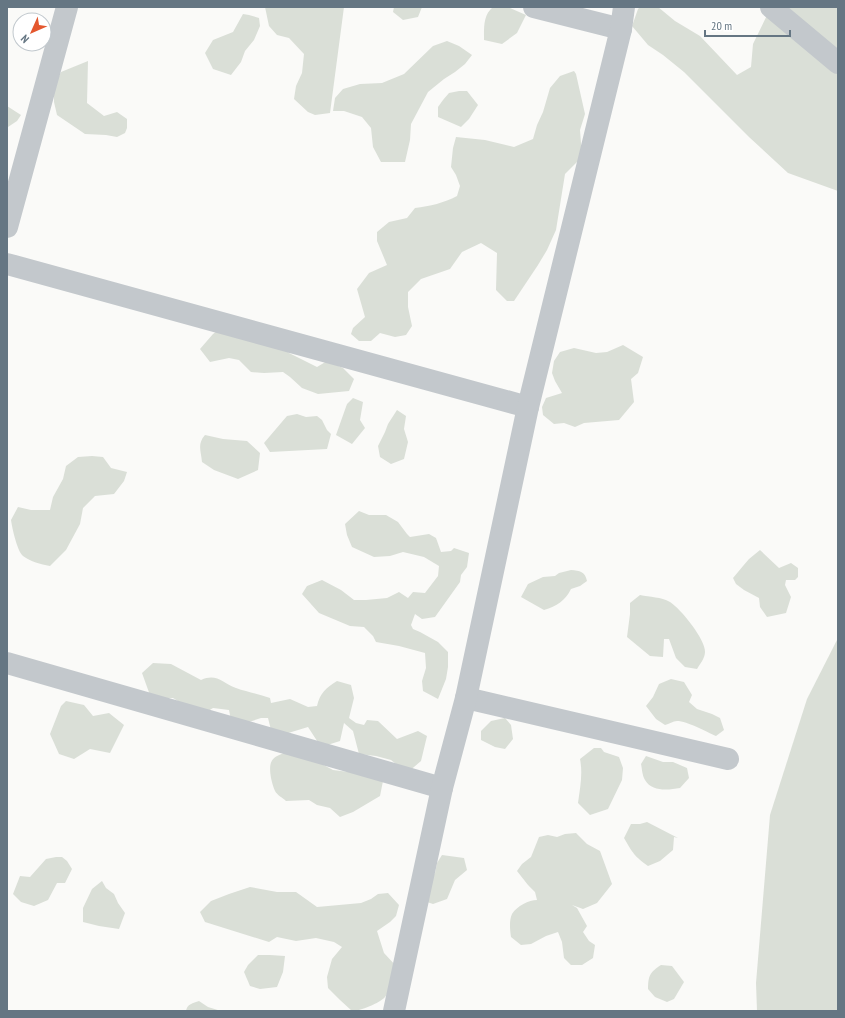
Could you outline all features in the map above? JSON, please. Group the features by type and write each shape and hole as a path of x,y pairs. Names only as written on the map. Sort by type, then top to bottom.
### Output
{"street":[{"path":"7,227 67,7"},
{"path":"534,7 621,29"},
{"path":"400,1010 442,788 466,698 528,407 621,29 624,7"},
{"path":"771,7 838,64"},
{"path":"7,264 528,407"},
{"path":"7,663 442,788"},
{"path":"466,698 728,759"}],"shaded area":[{"path":"265,7 344,7 330,113 315,115 308,112 294,99 296,86 302,73 304,54 289,38 277,35 269,26"},
{"path":"394,7 422,7 418,17 403,20 393,12"},
{"path":"493,7 510,8 526,15 517,33 502,44 484,40 484,26 487,14"},
{"path":"640,7 658,7 675,21 700,36 737,75 751,67 753,44 771,7 838,7 838,191 788,173 749,137 684,72 648,45 632,26"},
{"path":"243,14 259,18 260,26 254,40 245,51 241,62 231,75 213,69 205,53 213,40 233,32"},
{"path":"447,41 459,46 472,55 465,64 428,92 411,124 410,140 405,162 381,162 373,147 371,128 362,117 344,111 333,111 335,98 343,89 360,84 382,83 404,74 433,46"},
{"path":"88,61 87,103 104,116 117,112 127,119 127,128 125,133 117,137 85,134 57,115 54,102 54,86 61,72"},
{"path":"574,71 585,114 580,130 582,157 565,174 556,230 547,250 514,301 507,301 496,290 497,253 481,243 462,252 450,269 421,279 408,292 408,307 412,326 406,335 395,337 380,333 371,341 359,341 351,334 353,328 365,317 357,289 369,273 387,265 377,241 377,232 389,222 407,218 415,208 437,204 457,196 460,186 451,167 456,137 485,140 514,147 533,139 550,88 560,76"},
{"path":"467,91 478,105 469,119 461,127 438,117 438,107 443,100 449,93"},
{"path":"7,106 21,115 17,121 8,127 7,126"},
{"path":"226,324 277,338 289,353 317,367 327,361 343,368 354,379 349,391 318,394 302,388 283,372 251,372 239,360 229,358 210,362 200,349 213,334"},
{"path":"623,345 643,357 638,373 631,379 634,402 619,420 584,423 575,427 564,423 554,424 543,415 542,407 546,398 562,393 552,373 554,361 560,352 574,348 596,353 607,352"},
{"path":"353,398 363,402 360,420 365,428 352,444 336,435 347,404"},
{"path":"397,410 406,416 404,429 408,442 404,459 391,464 380,457 378,446 388,424"},
{"path":"297,414 306,417 317,416 322,420 327,430 331,434 327,449 270,452 264,443 287,416"},
{"path":"205,435 223,439 247,441 260,453 258,470 238,479 214,470 202,462 200,445"},
{"path":"78,457 103,457 111,468 127,472 124,481 114,494 95,496 83,508 80,524 66,550 50,566 23,556 15,539 11,520 18,507 31,510 50,510 53,497 63,479 66,466"},
{"path":"359,511 369,515 386,515 398,522 410,537 429,534 436,538 441,552 451,551 454,548 469,553 467,567 461,575 460,582 435,617 422,619 415,614 411,625 413,629 438,642 448,652 446,679 438,699 423,691 422,681 426,668 425,653 376,642 373,636 364,627 350,626 319,613 302,594 307,586 322,580 341,590 354,600 387,598 399,592 408,598 413,592 425,593 438,576 439,566 424,557 403,552 390,556 374,557 352,547 347,535 345,524"},
{"path":"760,550 779,568 791,563 798,568 798,577 795,580 786,580 785,585 791,597 786,613 767,617 760,607 759,598 736,584 733,578 749,559"},
{"path":"571,570 582,572 587,581 580,586 571,589 566,597 557,605 544,610 521,597 528,584 543,577 555,576 559,573"},
{"path":"640,595 667,600 680,611 692,625 701,640 705,652 697,669 685,667 676,658 669,639 664,639 663,657 650,656 627,637 630,603"},
{"path":"838,638 838,1011 757,1011 756,983 770,815 807,699"},
{"path":"153,663 171,664 201,680 215,678 236,688 270,698 271,703 290,699 308,707 317,706 324,691 337,681 351,685 354,698 349,718 356,723 364,725 367,720 378,721 397,739 418,731 427,736 421,761 407,773 391,760 359,754 353,731 344,723 340,741 321,747 308,727 285,734 272,734 268,718 261,718 246,723 231,720 229,710 213,708 197,718 184,705 173,698 151,698 142,673"},
{"path":"671,679 684,682 692,695 689,702 697,709 720,718 724,730 716,736 681,721 676,721 665,725 656,719 646,706 653,697 659,684"},
{"path":"66,701 84,705 93,716 109,713 124,725 110,753 90,749 74,759 59,754 50,734 61,706"},
{"path":"505,718 511,725 513,739 505,749 495,747 481,740 481,731 491,721"},
{"path":"594,748 601,748 604,752 619,757 623,768 622,780 608,809 590,815 578,803 581,776 580,759"},
{"path":"289,752 316,761 333,770 349,772 383,781 380,796 353,812 340,817 330,808 317,805 309,800 286,801 275,791 271,778 270,767 272,760 275,757"},
{"path":"646,756 663,762 673,762 687,768 689,778 680,788 665,790 652,787 645,780 642,772 641,764"},
{"path":"647,822 678,838 674,837 673,850 660,861 648,866 634,854 624,838 631,824"},
{"path":"576,833 587,844 600,851 612,884 597,903 583,909 572,905 577,908 587,926 583,932 589,941 595,945 593,958 582,965 571,965 564,958 562,942 558,932 546,936 531,944 521,945 511,937 510,928 511,916 514,911 523,904 537,900 535,892 517,871 522,864 531,857 539,837 548,835 557,837 565,834"},
{"path":"442,855 464,858 467,870 455,880 447,899 433,904 424,901 426,887 435,873 437,863"},
{"path":"62,857 67,861 72,869 65,883 57,883 48,900 34,906 21,902 13,894 20,876 30,877 46,859"},
{"path":"102,881 106,888 114,894 125,913 119,929 83,922 83,908 92,889"},
{"path":"250,887 277,892 296,892 317,907 361,903 378,894 388,893 399,905 396,916 377,931 384,953 397,967 391,987 385,997 379,1002 370,1006 352,1011 328,988 327,977 332,959 342,947 334,942 316,938 296,941 277,937 269,942 205,922 200,912 211,901"},
{"path":"258,955 285,956 283,972 277,987 260,989 250,986 244,972 248,965"},
{"path":"661,965 672,966 684,982 674,999 667,1002 655,997 648,989 650,975"},
{"path":"199,1001 208,1007 221,1011 186,1011 189,1005"}]}
